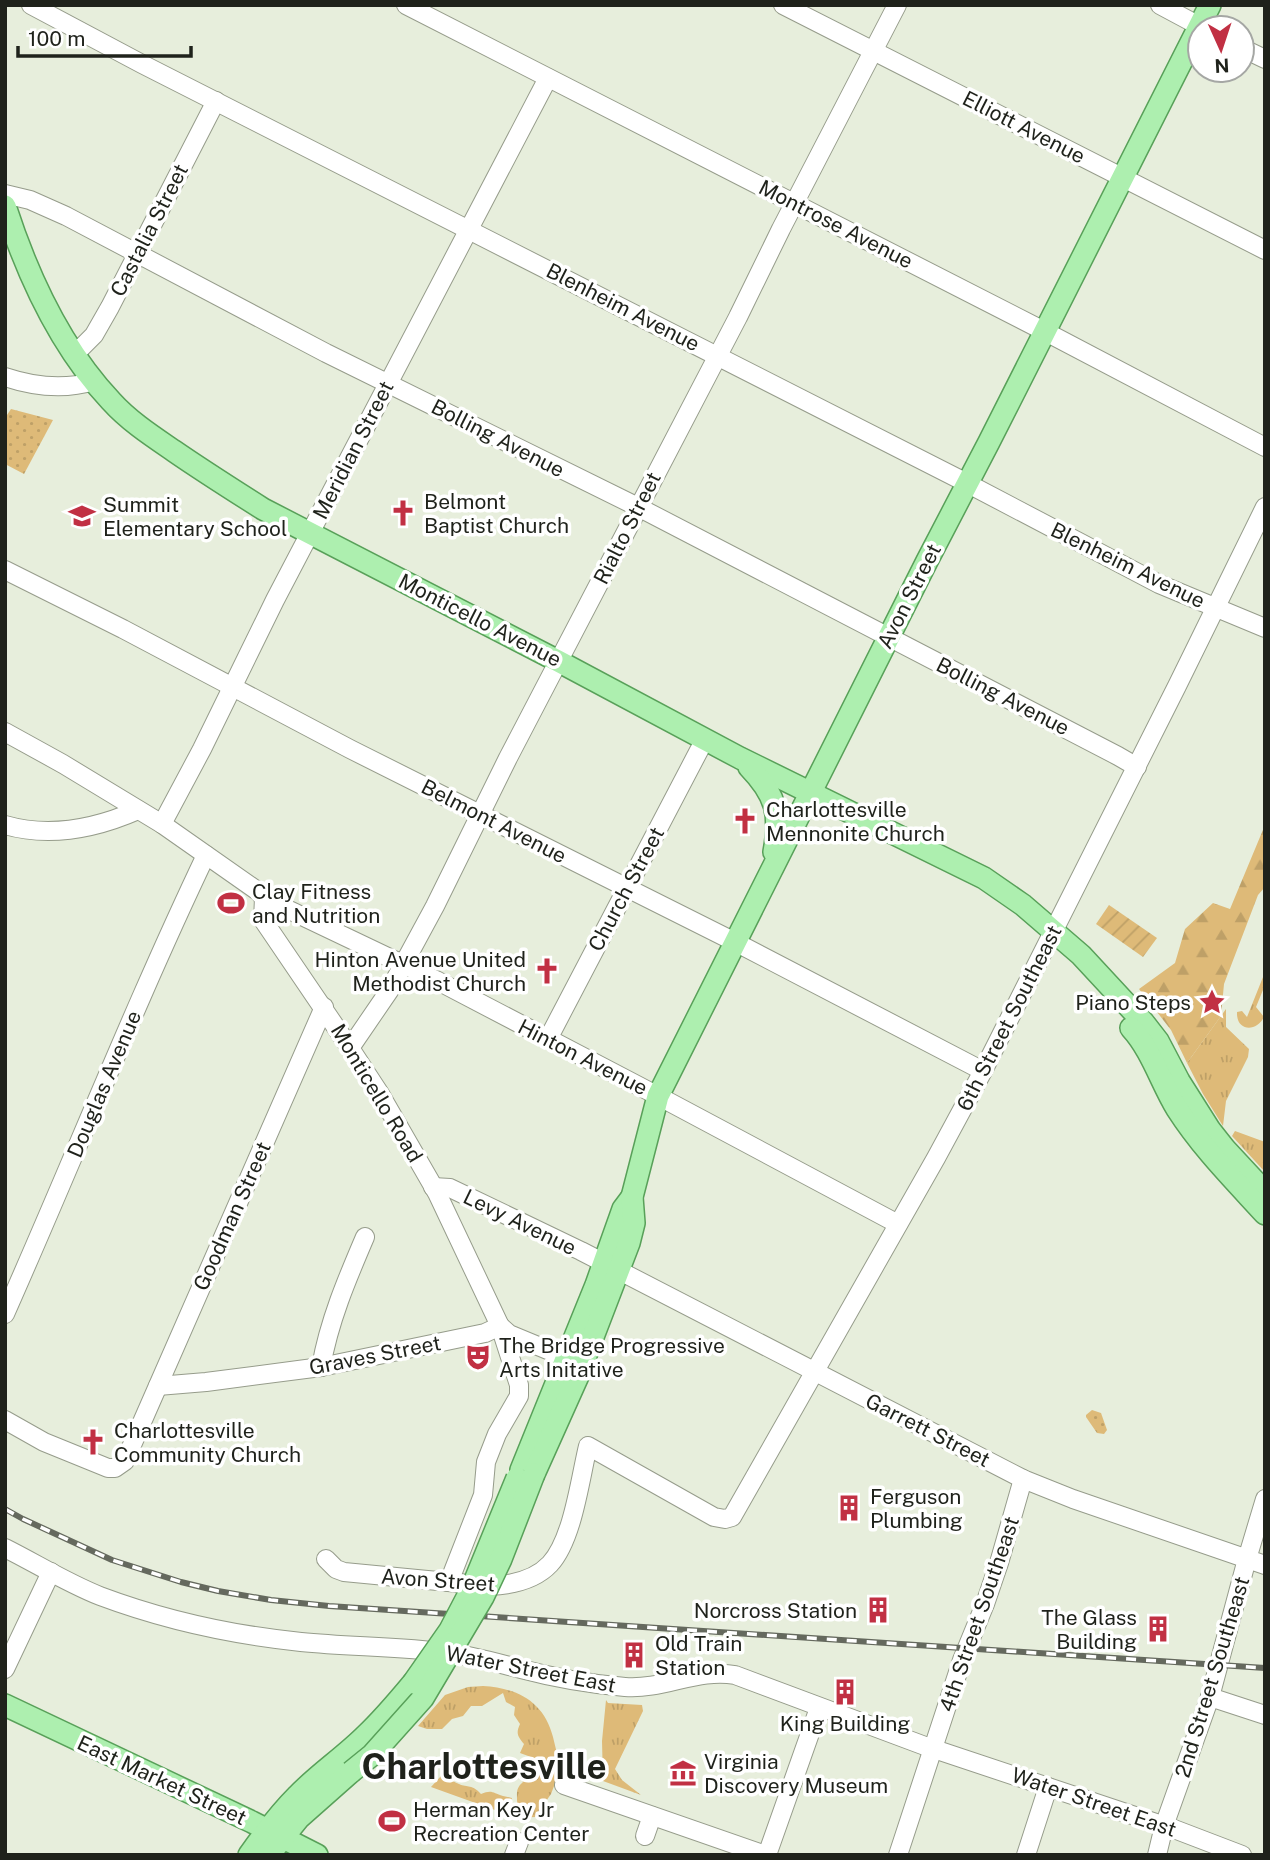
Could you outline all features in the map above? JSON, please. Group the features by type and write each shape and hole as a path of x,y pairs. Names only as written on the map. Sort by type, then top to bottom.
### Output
{"main road":[{"name":"Avon Street","path":"249,1855 273,1841 299,1818 366,1736 391,1710 450,1630 471,1590 528,1472 611,1267 623,1209 632,1196 658,1096 888,637 1186,56"},
{"name":"Monticello Avenue","path":"5,206 37,288 75,354 111,402 125,415 156,439 263,509 740,758 984,878 1023,905 1081,955 1144,1023 1158,1041 1210,1130 1265,1192"},
{"path":"740,758 762,780 774,802 778,833 771,870"},
{"name":"Monticello Avenue","path":"1053,932 1072,963 1136,1034 1176,1106 1202,1145 1265,1214"},
{"name":"East Market Street","path":"5,1706 273,1841 317,1855"}],"street":[{"name":"Blenheim Avenue","path":"30,5 968,483 1159,584 1216,608"},
{"name":"Montrose Avenue","path":"406,5 1265,447"},
{"name":"Elliott Avenue","path":"783,5 1265,250"},
{"name":"Rialto Street","path":"350,1048 389,991 435,906 558,661 718,356 897,5"},
{"path":"1160,5 1186,19"},
{"name":"Meridian Street","path":"162,824 275,600 548,78"},
{"name":"Castalia Street","path":"75,354 94,335 216,101"},
{"name":"Bolling Avenue","path":"5,194 30,200 66,216 326,353 638,507 1136,767"},
{"path":"5,377 44,386 64,387 94,381"},
{"name":"6th Street Southeast","path":"588,1446 714,1517 732,1517 983,1071 1265,507"},
{"name":"Belmont Avenue","path":"5,570 983,1071"},
{"path":"1216,608 1265,628"},
{"path":"5,732 162,824 264,898"},
{"name":"Church Street","path":"548,1039 705,739"},
{"path":"5,825 40,831 60,830 101,823 138,810"},
{"name":"Douglas Avenue","path":"5,1314 176,916 206,855"},
{"name":"Hinton Avenue","path":"264,898 548,1039 898,1224"},
{"name":"Monticello Road","path":"264,898 262,919 324,1007 380,1094 433,1187 500,1326 519,1385 519,1396 497,1434 486,1462 483,1495 449,1582"},
{"name":"Goodman Street","path":"5,1420 44,1442 108,1468 115,1468 125,1461 324,1007"},
{"name":"Levy Avenue","path":"433,1187 450,1188 611,1267"},
{"path":"321,1367 327,1335 366,1237"},
{"name":"Garrett Street","path":"611,1267 1023,1479 1073,1499 1265,1565"},
{"path":"500,1326 509,1334 574,1362"},
{"name":"Graves Street","path":"158,1386 321,1367 485,1333 500,1326"},
{"name":"Avon Street","path":"326,1559 336,1569 344,1572 490,1586 521,1581 548,1565 562,1545 588,1446"},
{"name":"4th Street Southeast","path":"898,1855 967,1644 999,1563 1023,1479"},
{"name":"2nd Street Southeast","path":"1157,1855 1164,1826 1210,1697 1265,1499"},
{"name":"Water Street East","path":"5,1548 99,1596 221,1630 301,1642 458,1654 548,1676 627,1687 653,1687 714,1673 735,1675 819,1708 1242,1855"},
{"path":"5,1669 51,1572"},
{"path":"1210,1697 1265,1715"},
{"path":"564,1785 766,1855 819,1708"},
{"path":"1026,1855 1048,1787"},
{"path":"645,1836 652,1816"}],"green space":[{"path":"11,409 53,420 24,474 5,464 5,418"},
{"path":"1265,825 1265,887 1258,895 1224,984 1221,1016 1187,1063 1171,1030 1139,989 1175,963 1185,929 1213,903 1230,909"},
{"path":"1109,905 1157,938 1143,957 1096,924"},
{"path":"1265,972 1265,985 1256,1007 1264,1017 1256,1026 1247,1028 1240,1023 1237,1012 1242,1011 1247,1017"},
{"path":"1226,1009 1226,1027 1249,1049 1248,1057 1226,1101 1223,1126 1187,1063"},
{"path":"1235,1131 1265,1142 1265,1172 1232,1136"},
{"path":"1092,1410 1101,1413 1107,1430 1104,1434 1097,1433 1086,1417"},
{"path":"483,1686 518,1694 536,1706 549,1725 558,1764 550,1764 520,1753 524,1744 518,1734 520,1724 514,1715 515,1707 506,1702 503,1693 482,1706 471,1706 463,1716 452,1719 442,1729 418,1726 445,1695 468,1687"},
{"path":"606,1700 608,1703 642,1705 643,1711 615,1769 622,1780 641,1795 603,1781 602,1741"},
{"path":"522,1760 559,1773 551,1794 535,1817 517,1818 513,1815 517,1804 517,1790 523,1782 521,1773 525,1765"},
{"path":"441,1776 472,1787 481,1794 490,1792 512,1798 506,1814 431,1787"}],"railway":[{"path":"5,1509 112,1560 181,1582 271,1600 1265,1668"}],"place":[{"name":"Belmont Baptist Church","path":"403,513"},
{"name":"Summit Elementary School","path":"82,516"},
{"name":"Charlottesville Mennonite Church","path":"745,821"},
{"name":"Clay Fitness and Nutrition","path":"231,903"},
{"name":"Hinton Avenue United Methodist Church","path":"547,971"},
{"name":"Piano Steps","path":"1212,1002"},
{"name":"The Bridge Progressive Arts Initative","path":"478,1357"},
{"name":"Charlottesville Community Church","path":"93,1442"},
{"name":"Ferguson Plumbing","path":"849,1508"},
{"name":"Norcross Station","path":"878,1610"},
{"name":"The Glass Building","path":"1158,1629"},
{"name":"Old Train Station","path":"634,1655"},
{"name":"King Building","path":"845,1692"},
{"name":"Virginia Discovery Museum","path":"683,1773"},
{"name":"Herman Key Jr Recreation Center","path":"392,1821"}],"district":[{"name":"Charlottesville","path":"484,1766"}]}
